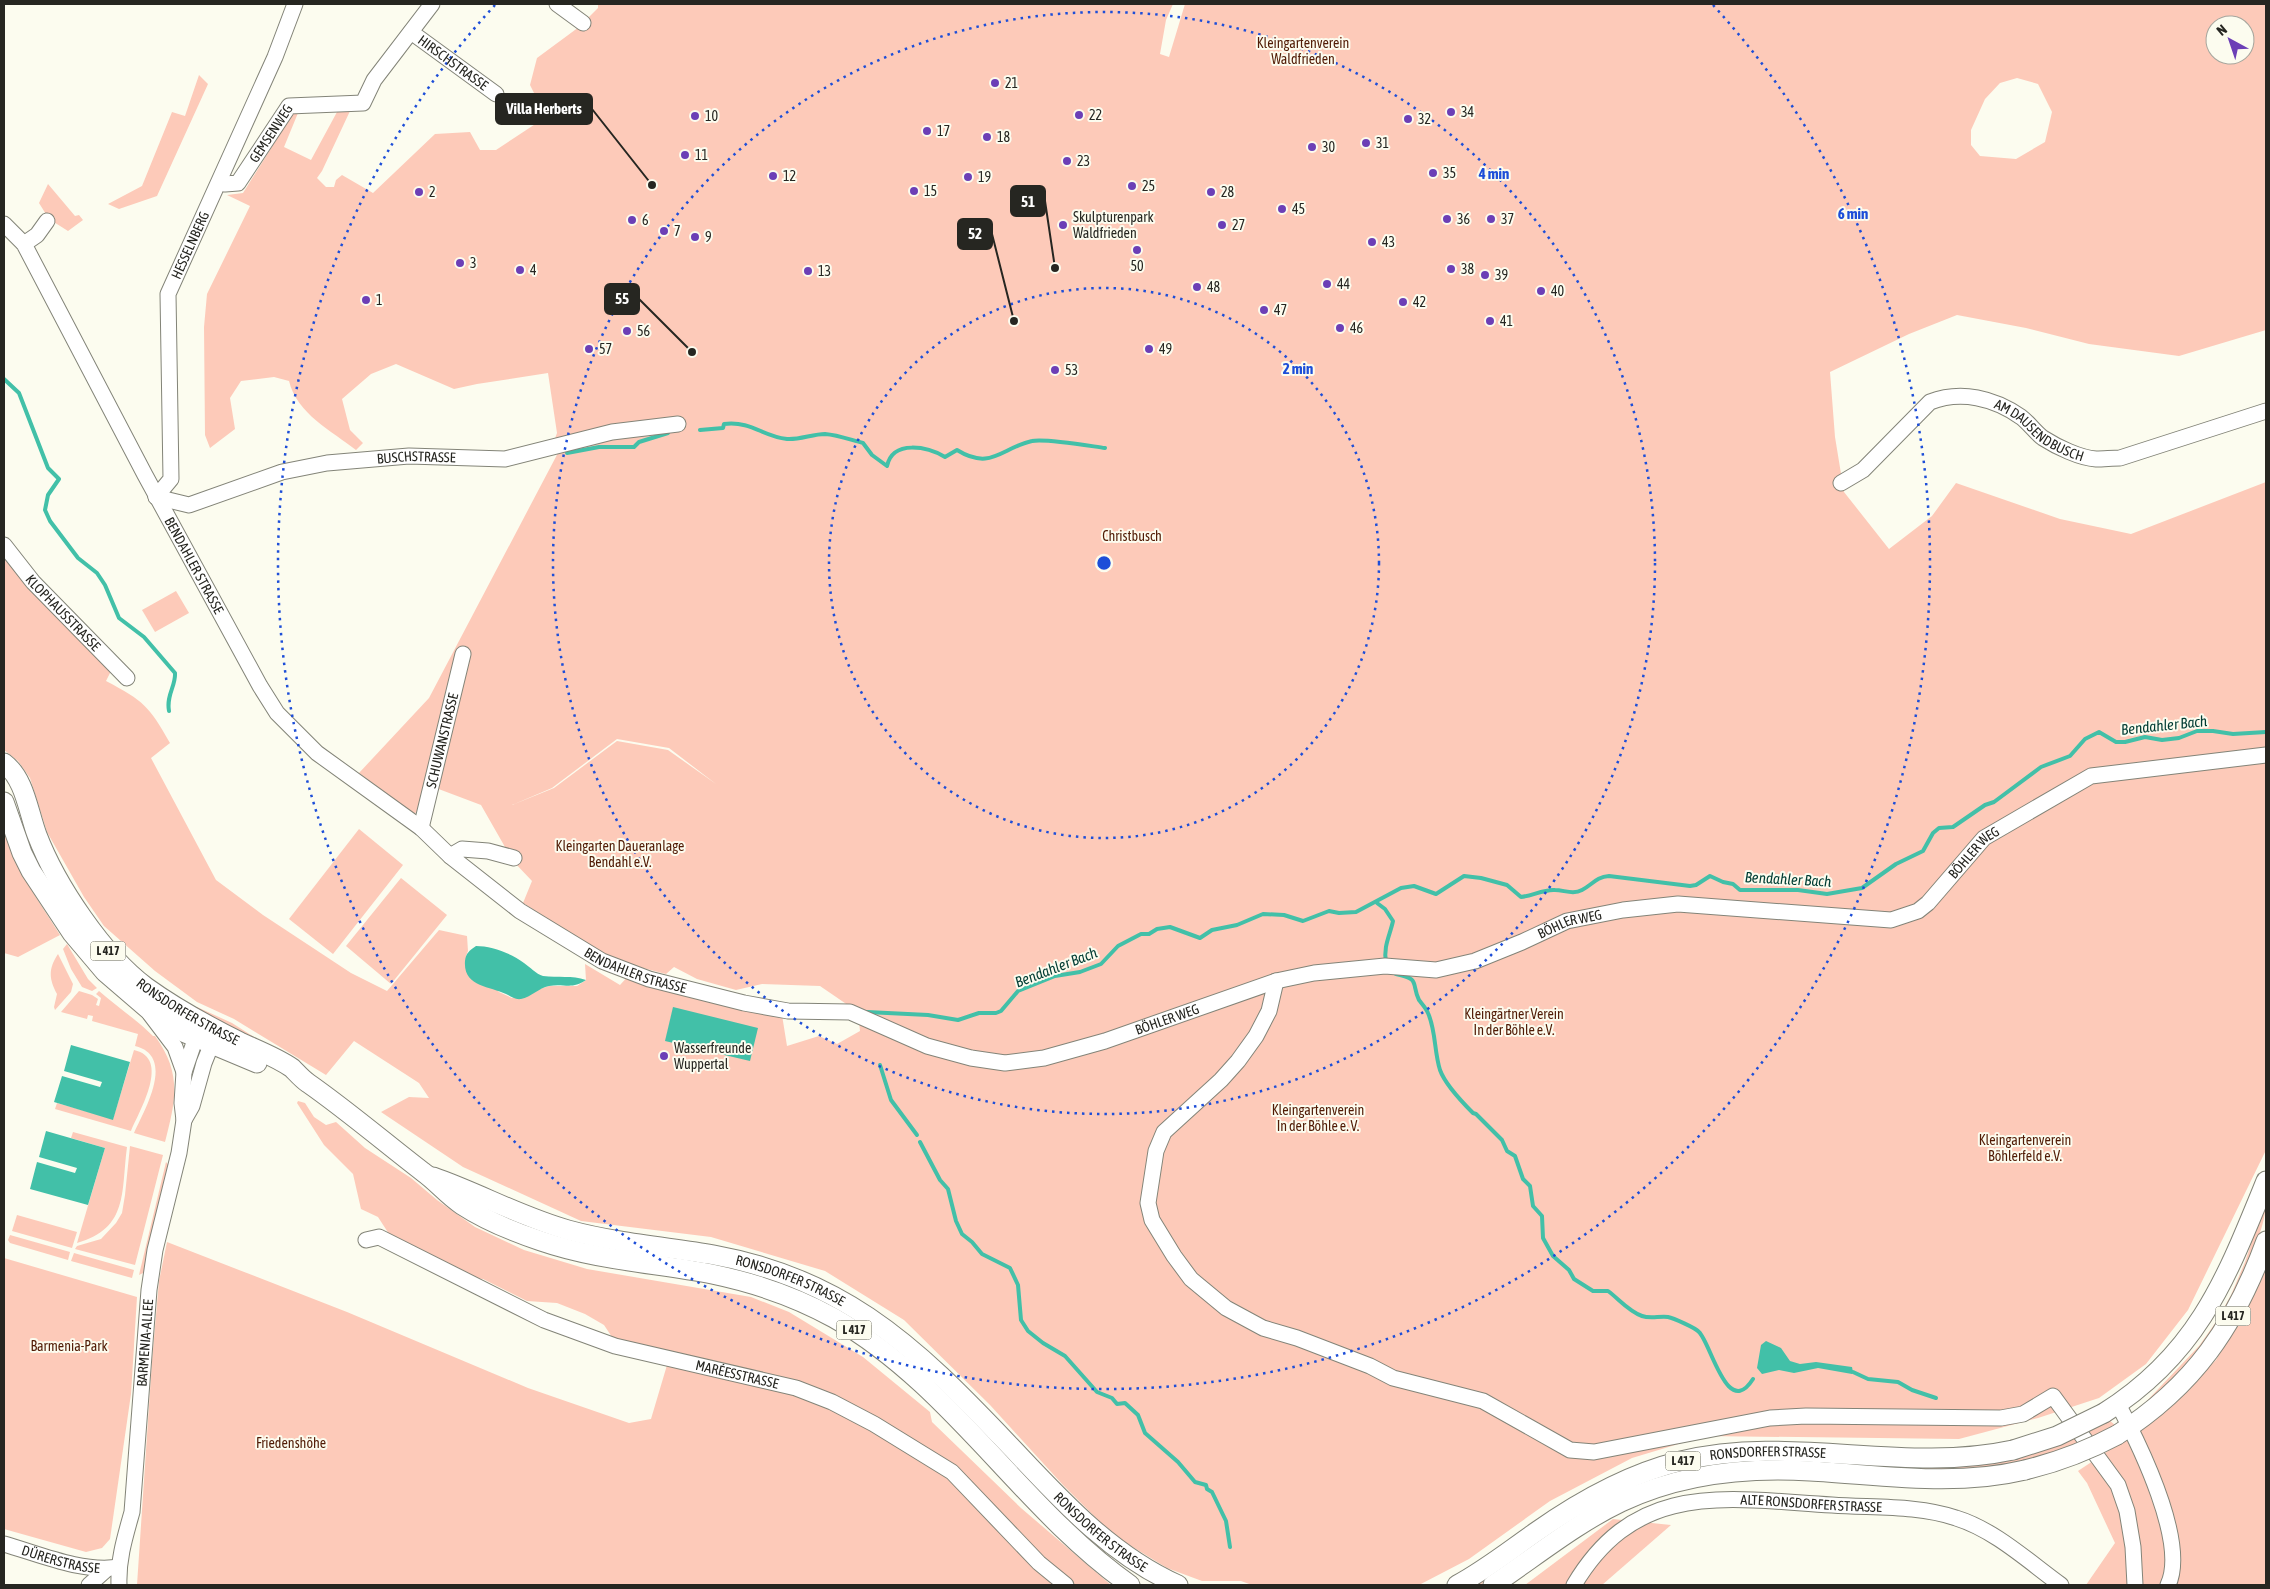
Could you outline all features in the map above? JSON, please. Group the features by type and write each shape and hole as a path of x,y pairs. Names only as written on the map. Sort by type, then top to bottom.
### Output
{"main road":[{"name":"RONSDORFER STRASSE","path":"4,763 14,773 46,854 89,927 112,956 144,986 207,1033"},
{"name":"RONSDORFER STRASSE","path":"4,802 22,853 31,871 72,933 105,972 147,1010 291,1068 304,1081 354,1117 428,1175 448,1195 464,1207 539,1241 610,1259 711,1274 752,1284 787,1295 837,1320 880,1349 923,1385 1065,1531 1093,1557 1130,1585"},
{"name":"RONSDORFER STRASSE","path":"428,1175 529,1217 566,1230 607,1239 735,1260 788,1276 833,1296 890,1332 930,1366 977,1411 1056,1495 1094,1530 1134,1561 1178,1585"},
{"name":"L 417","path":"2111,1409 2158,1373 2173,1358 2199,1324 2228,1273 2266,1181"},
{"name":"L 417","path":"2123,1430 2166,1399 2209,1353 2232,1318 2245,1293 2266,1241"},
{"name":"RONSDORFER STRASSE","path":"1457,1585 1601,1491 1640,1474 1680,1461 1717,1454 1768,1451 1932,1460 1974,1457 2013,1450 2057,1436 2111,1409"},
{"name":"RONSDORFER STRASSE","path":"1494,1585 1558,1540 1614,1506 1644,1493 1696,1477 1738,1471 1782,1470 1937,1480 1997,1476 2072,1456 2123,1430"}],"street":[{"name":"HESSELNBERG","path":"156,497 171,479 168,294 276,57 295,4"},
{"name":"HIRSCHSTRASSE","path":"363,103 374,80 432,4"},
{"path":"557,4 583,23"},
{"name":"HIRSCHSTRASSE","path":"411,32 496,94"},
{"name":"GEMSENWEG","path":"220,182 233,184 242,179 288,106 363,103"},
{"path":"24,244 37,235 46,221"},
{"name":"BENDAHLER STRASSE","path":"4,224 24,244 156,497 277,713 317,753 421,828 450,856 520,911 602,961 649,979 744,1003 788,1011 850,1012"},
{"name":"AM DAUSENDBUSCH","path":"1841,483 1863,470 1930,402 1944,396 1971,396 1998,403 2022,417 2043,437 2069,450 2095,459 2120,458 2266,411"},
{"name":"BUSCHSTRASSE","path":"156,497 189,505 282,472 327,462 409,456 505,459 612,432 678,424"},
{"name":"KLOPHAUSSTRASSE","path":"4,545 33,582 127,678"},
{"name":"SCHUWANSTRASSE","path":"421,828 462,654"},
{"name":"BÖHLER WEG","path":"850,1012 927,1046 972,1058 1005,1063 1044,1058 1105,1040 1276,981 1314,973 1385,966 1436,970 1476,961 1567,921 1623,910 1678,904 1891,920 1918,911 1928,903 1984,838 2091,776 2266,755"},
{"path":"450,856 462,849 488,851 514,858"},
{"path":"1276,981 1268,1011 1256,1036 1238,1062 1164,1132 1156,1151 1150,1180 1148,1203 1152,1220 1165,1242 1191,1279 1226,1308 1262,1328 1297,1338 1352,1359 1393,1378 1484,1401 1555,1443 1570,1450 1580,1452 1603,1450 1770,1418 1806,1416 2001,1418 2023,1414 2053,1396 2118,1485 2127,1511 2133,1547 2135,1585"},
{"name":"BARMENIA-ALLEE","path":"119,1585 113,1568 122,1547 132,1512 149,1290 155,1250 179,1153 184,1120 182,1103 184,1072 175,1047 147,1010"},
{"name":"BARMENIA-ALLEE","path":"184,1072 207,1033"},
{"name":"BARMENIA-ALLEE","path":"184,1120 192,1106 204,1063 207,1033"},
{"name":"MARÉESSTRASSE","path":"366,1240 379,1237 544,1320 615,1346 796,1388 832,1402 874,1424 952,1472 1038,1563 1066,1585"},
{"path":"2111,1409 2123,1430 2144,1454 2171,1538 2173,1562 2172,1577 2168,1585"},
{"name":"ALTE RONSDORFER STRASSE","path":"1574,1585 1600,1548 1619,1531 1668,1506 1710,1499 1918,1510 1957,1518 1992,1536 2061,1585"},
{"name":"DÜRERSTRASSE","path":"4,1544 78,1564 113,1568"},
{"path":"89,1585 113,1568"}],"green space":[{"name":"Christbusch","path":"598,4 1173,4 1166,20 1160,54 1169,57 1185,4 2266,4 2266,330 2179,356 2089,344 2026,328 1957,315 1909,334 1830,372 1835,437 1844,492 1889,549 1932,516 1956,483 2060,519 2131,534 2266,482 2266,1150 2188,1310 2146,1364 2099,1398 2038,1418 1959,1439 1705,1436 1632,1458 1550,1501 1469,1559 1419,1585 1252,1585 1241,1581 1202,1581 1167,1568 1113,1535 1063,1485 990,1405 904,1320 825,1271 711,1237 581,1221 463,1167 381,1112 409,1097 429,1098 419,1083 354,1041 326,1075 234,1019 197,1002 155,971 104,926 84,897 47,832 30,778 18,761 4,750 4,551 112,669 106,681 129,694 151,712 170,743 151,758 216,880 263,915 351,973 387,991 439,930 467,936 468,951 466,956 499,992 512,998 549,986 577,986 586,980 585,964 620,985 630,974 782,1015 787,1046 819,1036 837,1044 860,1031 858,1012 820,986 762,984 736,990 697,979 674,967 666,974 612,960 523,903 532,881 513,861 481,805 428,785 425,799 414,815 359,773 429,698 559,451 552,447 557,433 548,373 454,389 396,364 371,374 342,399 350,430 363,443 356,450 326,429 307,412 293,393 289,381 274,377 241,381 230,398 235,429 210,448 205,435 204,327 207,294 250,206 227,195 243,193 293,113 298,113 284,147 311,160 337,112 350,111 317,178 326,187 334,187 336,180 342,175 373,193 435,134 470,132 480,150 496,150 546,117 530,85 537,58 579,27 598,8","holes":["2017,78 2038,84 2052,112 2045,142 2016,159 1980,156 1971,145 1971,130 1985,99 2000,83","617,739 669,748 716,784 668,750 617,741 554,788 512,805 552,788"]},
{"path":"199,75 208,84 157,196 119,209 108,204 142,186 172,112 185,116"},
{"path":"48,184 75,216 79,215 83,220 68,231 49,219 39,203"},
{"path":"176,591 189,613 155,632 142,610"},
{"path":"4,826 32,891 60,935 18,957 4,953"},
{"path":"359,829 403,865 333,954 289,919"},
{"path":"401,878 447,915 391,984 346,946"},
{"path":"67,944 88,979 97,988 92,991 82,987 71,969 63,949"},
{"path":"58,954 73,984 71,992 55,1010 57,994 52,984 51,969"},
{"path":"79,991 98,999 96,1005 99,1006 101,998 96,994 99,991 155,1036 164,1049 170,1062 174,1087 172,1113 165,1142 134,1133 145,1111 154,1084 156,1072 154,1060 147,1052 135,1046 138,1034 92,1021 93,1016 88,1015 87,1019 61,1012"},
{"path":"197,1007 232,1023 284,1056 195,1012"},
{"path":"134,1050 145,1055 150,1063 152,1074 146,1098 131,1131 55,1109 57,1103 113,1119"},
{"name":"Friedenshöhe","path":"298,1101 305,1103 314,1117 326,1125 336,1122 365,1148 411,1178 437,1200 475,1227 524,1250 587,1269 751,1297 789,1312 863,1357 930,1412 932,1422 1021,1508 1111,1585 137,1585 152,1361 159,1281 167,1242 347,1312 528,1388 629,1423 651,1419 670,1355 612,1337 604,1325 585,1314 557,1303 527,1301 483,1279 463,1277 389,1234 378,1217 361,1209 353,1174 324,1145 297,1103"},
{"path":"73,1132 127,1147 122,1193 114,1218 106,1228 94,1236 77,1243 105,1148 71,1138"},
{"path":"130,1146 163,1155 135,1265 75,1249 77,1246 101,1239 116,1223 122,1213"},
{"path":"166,1162 171,1168 147,1271 139,1275"},
{"path":"2266,1199 2264,1219 2254,1250 2245,1273 2222,1316 2209,1336 2178,1373 2142,1406 2199,1346 2216,1322 2231,1295 2245,1262"},
{"path":"17,1215 77,1232 72,1248 12,1231"},
{"path":"10,1235 70,1252 68,1260 10,1243 8,1240"},
{"path":"2266,1252 2266,1585 2086,1585 2115,1543 2087,1483 2078,1471 2150,1423 2216,1360 2246,1306"},
{"path":"74,1253 134,1270 132,1278 71,1261"},
{"name":"Barmenia-Park","path":"4,1258 137,1297 131,1394 110,1539 102,1548 86,1552 4,1529"},
{"path":"2109,1420 2115,1425 2090,1441 2026,1463 1949,1472 1770,1462 1581,1515 1480,1585 1471,1585 1557,1526 1642,1481 1701,1464 1764,1459 1927,1468 1970,1465"},
{"path":"1613,1519 1671,1525 1602,1585 1525,1585"}],"water":[{"path":"476,946 488,947 507,953 543,976 586,980 572,986 549,986 525,998 515,998 479,984 468,976 465,958 468,952"},
{"path":"673,1007 758,1028 750,1061 665,1041"},
{"path":"71,1045 130,1062 113,1120 54,1102 62,1076 100,1087 102,1082 64,1071"},
{"path":"46,1131 105,1148 88,1205 30,1189 37,1162 75,1173 77,1168 39,1157"},
{"path":"1766,1341 1781,1348 1790,1361 1800,1364 1816,1362 1852,1367 1853,1372 1852,1374 1818,1368 1794,1373 1779,1370 1762,1374 1757,1368 1761,1345"}],"waterway":[{"name":"Bendahler Bach","path":"4,379 19,393 48,468 59,479 48,495 45,510 50,521 78,558 97,573 105,585 119,618 144,637 175,673 168,705 169,711"},
{"path":"700,430 723,428 724,424 734,424 787,439 820,434 835,435 863,443 872,455 887,466 891,457 896,452 912,448 930,450 945,457 957,450 969,456 979,458 996,456 1021,444 1038,440 1105,448"},
{"path":"567,453 599,447 634,447 639,442 668,433"},
{"name":"Bendahler Bach","path":"867,1012 928,1015 958,1020 979,1013 996,1013 1001,1011 1018,991 1055,976 1080,972 1101,964 1118,946 1141,934 1149,934 1157,929 1170,927 1200,938 1212,930 1237,925 1263,914 1284,915 1303,921 1329,911 1339,913 1356,912 1401,888 1414,886 1436,894 1464,876 1481,878 1507,885 1521,897 1551,890 1579,891 1597,880 1609,876 1690,886 1696,885 1710,876 1733,884 1740,890 1798,890 1827,894 1862,888 1896,864 1923,851 1933,833 1939,828 1953,827 1985,805 1994,802 2041,767 2070,756 2085,739 2099,732 2116,742 2125,742 2145,737 2162,740 2179,738 2197,731 2233,734 2266,732"},
{"path":"1377,903 1385,909 1393,921 1386,946 1386,962"},
{"path":"1396,974 1409,978 1414,983 1419,1000 1431,1020 1438,1063 1446,1081 1469,1109 1502,1140 1507,1151 1515,1156 1523,1179 1530,1186 1533,1206 1542,1216 1543,1238 1553,1256 1569,1270 1574,1279 1593,1291 1608,1291 1637,1314 1648,1317 1668,1317 1697,1330 1704,1339 1721,1375 1728,1385 1735,1390 1744,1389 1753,1379"},
{"path":"880,1065 891,1100 917,1135"},
{"path":"920,1142 940,1180 948,1189 956,1221 962,1234 982,1254 1010,1268 1018,1285 1021,1320 1028,1331 1043,1343 1065,1356 1097,1392 1112,1398 1117,1404 1125,1403 1138,1415 1145,1433 1178,1462 1195,1482 1206,1485 1207,1489 1212,1492 1226,1521 1230,1547"},
{"path":"1853,1372 1868,1379 1898,1382 1912,1390 1936,1398"}],"place":[{"name":"21","path":"995,83"},
{"name":"34","path":"1451,112"},
{"name":"22","path":"1079,115"},
{"name":"10","path":"695,116"},
{"name":"32","path":"1408,119"},
{"name":"17","path":"927,131"},
{"name":"18","path":"987,137"},
{"name":"31","path":"1366,143"},
{"name":"30","path":"1312,147"},
{"name":"11","path":"685,155"},
{"name":"23","path":"1067,161"},
{"name":"35","path":"1433,173"},
{"name":"12","path":"773,176"},
{"name":"19","path":"968,177"},
{"name":"Villa Herberts","path":"652,185"},
{"name":"25","path":"1132,186"},
{"name":"15","path":"914,191"},
{"name":"2","path":"419,192"},
{"name":"28","path":"1211,192"},
{"name":"45","path":"1282,209"},
{"name":"36","path":"1447,219"},
{"name":"37","path":"1491,219"},
{"name":"6","path":"632,220"},
{"name":"Skulpturenpark Waldfrieden","path":"1063,225"},
{"name":"27","path":"1222,225"},
{"name":"7","path":"664,231"},
{"name":"9","path":"695,237"},
{"name":"43","path":"1372,242"},
{"name":"50","path":"1137,250"},
{"name":"3","path":"460,263"},
{"name":"51","path":"1055,268"},
{"name":"38","path":"1451,269"},
{"name":"4","path":"520,270"},
{"name":"13","path":"808,271"},
{"name":"39","path":"1485,275"},
{"name":"44","path":"1327,284"},
{"name":"48","path":"1197,287"},
{"name":"40","path":"1541,291"},
{"name":"1","path":"366,300"},
{"name":"42","path":"1403,302"},
{"name":"47","path":"1264,310"},
{"name":"52","path":"1014,321"},
{"name":"41","path":"1490,321"},
{"name":"46","path":"1340,328"},
{"name":"56","path":"627,331"},
{"name":"57","path":"589,349"},
{"name":"49","path":"1149,349"},
{"name":"55","path":"692,352"},
{"name":"53","path":"1055,370"},
{"name":"Wasserfreunde Wuppertal","path":"664,1056"}],"park label":[{"name":"Kleingartenverein Waldfrieden","path":"1303,52"},
{"name":"Kleingarten Daueranlage Bendahl e.V.","path":"620,854"},
{"name":"Kleingärtner Verein In der Böhle e.V.","path":"1514,1022"},
{"name":"Kleingartenverein In der Böhle e. V.","path":"1318,1118"},
{"name":"Kleingartenverein Böhlerfeld e.V.","path":"2025,1148"}]}
